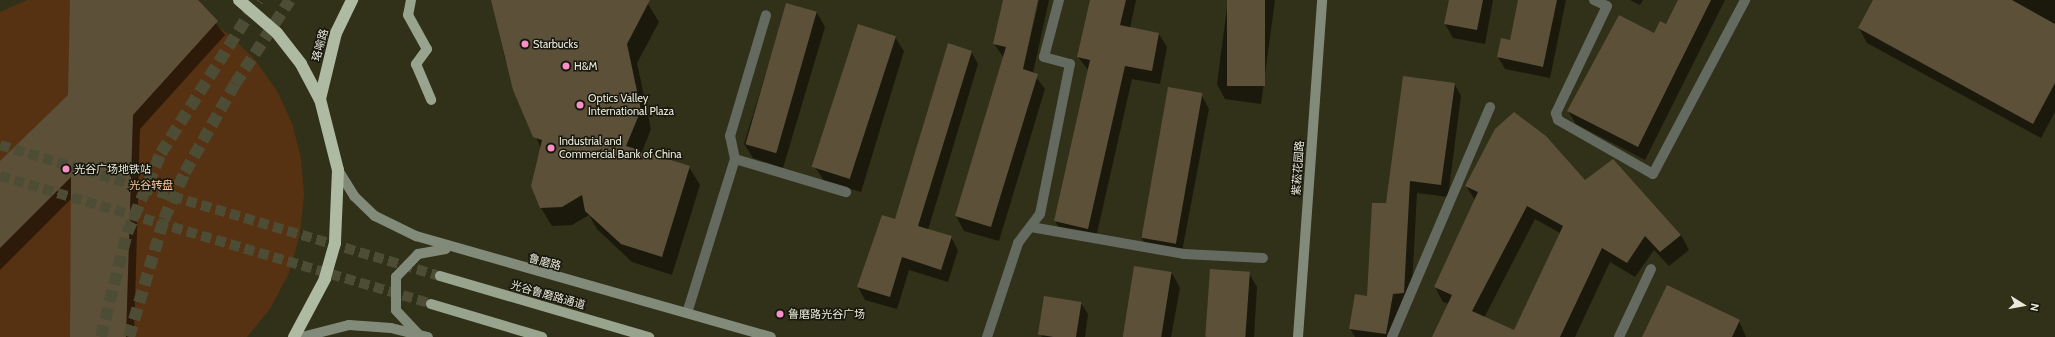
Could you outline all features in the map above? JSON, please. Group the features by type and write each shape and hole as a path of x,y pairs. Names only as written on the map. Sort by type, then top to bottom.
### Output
{"highway":[{"path":"239,0 277,33 301,64 320,99 338,170 335,243 325,279 294,337"},
{"name":"珞喻路","path":"320,99 336,33 352,0"}],"main road":[{"path":"411,0 408,15 428,49 416,64 431,100"},
{"name":"紫菘花园路","path":"1298,337 1322,0"},
{"name":"鲁磨路","path":"338,170 354,196 375,216 416,236 454,249 771,337"},
{"path":"424,336 396,310 396,278 418,254 454,249"},
{"name":"光谷鲁磨路通道","path":"440,276 650,337"},
{"path":"431,304 542,337"},
{"path":"302,337 349,325 424,336"}],"street":[{"path":"988,337 1018,243 1040,214 1070,64 1044,57 1059,0"},
{"path":"1594,0 1607,6 1556,112 1558,120 1653,174 1744,0"},
{"path":"686,313 735,159 730,136 766,15"},
{"path":"1392,337 1490,107"},
{"path":"735,159 846,192"},
{"path":"1031,227 1184,254 1263,258"},
{"path":"1619,337 1651,268"}],"green space":[{"name":"光谷转盘","path":"27,0 170,0 202,15 231,36 256,61 277,91 292,123 301,158 304,194 300,234 289,273 270,309 247,337 0,337 0,12"}],"building":[{"name":"光谷广场地铁站","path":"70,0 198,0 218,21 133,115 126,337 70,337 71,177 0,248 0,161 68,95"},
{"name":"Optics Valley International Plaza","path":"491,0 650,0 627,44 641,110 626,146 690,166 662,257 621,244 585,211 582,195 562,207 540,208 531,186 542,140 533,137 513,90"},
{"path":"1003,0 1038,0 1023,69 1038,74 991,227 955,216 1006,47 993,44"},
{"path":"1090,0 1126,0 1120,25 1159,33 1152,71 1125,66 1088,229 1054,221 1090,60 1077,57"},
{"path":"1227,0 1265,0 1265,86 1227,86"},
{"path":"1449,0 1483,0 1477,30 1444,24"},
{"path":"1518,0 1557,0 1543,67 1497,57 1501,38 1510,40"},
{"path":"1678,0 1711,0 1638,147 1567,111 1619,15 1654,33 1660,21 1666,24"},
{"path":"1873,0 2012,0 2055,24 2055,83 2033,124 1858,28"},
{"path":"786,3 817,12 776,153 745,144"},
{"path":"858,24 896,36 850,179 812,167"},
{"path":"948,43 972,51 918,226 952,236 941,270 902,257 890,297 857,287 882,215 895,219"},
{"path":"1403,76 1455,83 1441,185 1410,181 1404,293 1393,294 1386,334 1349,329 1355,294 1367,296 1372,203 1386,203"},
{"path":"1168,87 1202,93 1176,244 1141,238"},
{"path":"1514,112 1546,136 1585,180 1613,159 1681,235 1660,252 1645,236 1627,263 1602,248 1560,337 1432,337 1452,295 1434,287 1478,192 1465,186 1495,129","holes":["1527,206 1563,226 1514,330 1472,311"]},
{"path":"1134,266 1172,272 1161,337 1123,337"},
{"path":"1210,269 1250,272 1245,337 1205,337"},
{"path":"1667,285 1740,320 1732,337 1642,337"},
{"path":"1044,296 1082,302 1076,337 1054,337 1038,335"}],"tunnel":[{"path":"101,337 127,233 161,153 258,0"},
{"path":"129,337 164,219 185,172 235,84 290,0"},
{"path":"0,145 440,276"},
{"path":"0,176 431,304"}],"place":[{"name":"Starbucks","path":"525,44"},
{"name":"H&M","path":"566,66"},
{"name":"Optics Valley International Plaza","path":"580,105"},
{"name":"Industrial and Commercial Bank of China","path":"551,148"},
{"name":"光谷广场地铁站","path":"66,169"},
{"name":"鲁磨路光谷广场","path":"780,314"}]}
